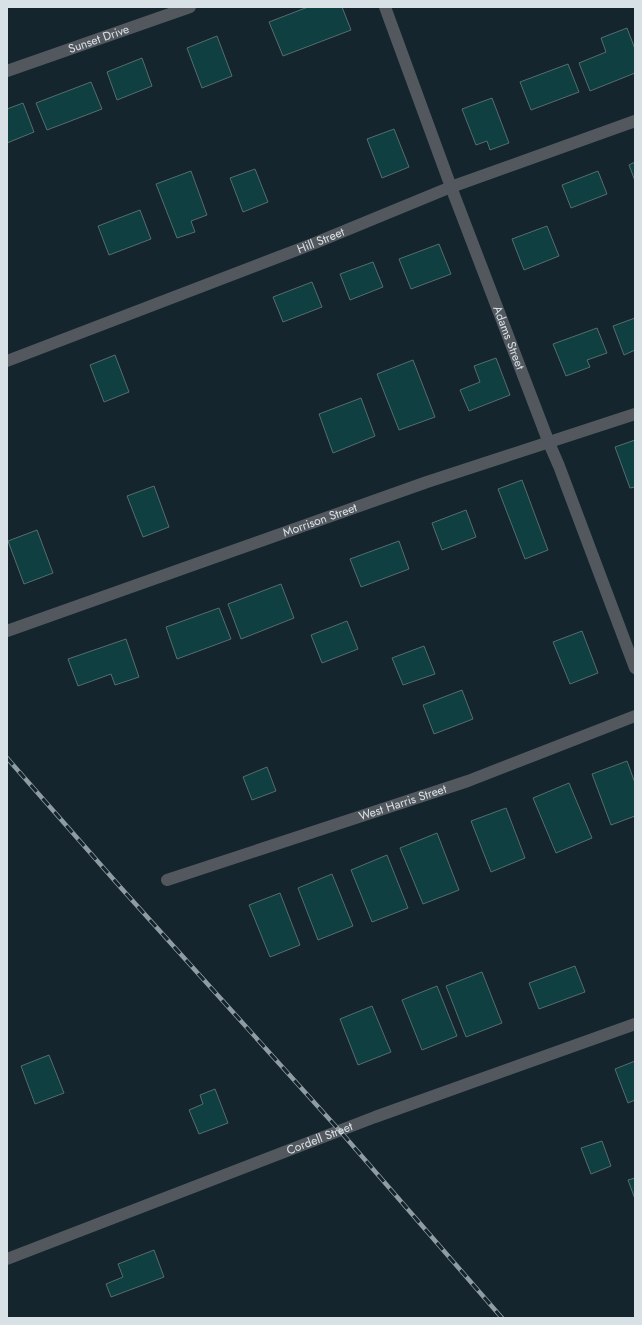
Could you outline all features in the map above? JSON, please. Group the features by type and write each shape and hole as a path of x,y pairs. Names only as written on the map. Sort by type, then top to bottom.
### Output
{"street":[{"name":"Sunset Drive","path":"7,71 190,7"},
{"name":"Adams Street","path":"385,7 451,187 635,668"},
{"name":"Hill Street","path":"7,361 314,244 451,187 635,122"},
{"name":"Morrison Street","path":"7,631 427,482 635,414"},
{"name":"West Harris Street","path":"167,880 468,780 635,716"},
{"name":"Cordell Street","path":"7,1259 376,1117 635,1024"}],"building":[{"path":"308,7 342,7 351,30 283,56 269,22"},
{"path":"627,28 635,49 635,73 590,91 579,63 606,52 601,38"},
{"path":"217,36 232,76 202,88 187,48"},
{"path":"142,58 152,86 117,100 107,72"},
{"path":"568,64 579,92 531,110 520,82"},
{"path":"91,82 102,109 47,130 36,103"},
{"path":"492,98 509,143 490,150 487,141 476,145 462,109"},
{"path":"23,103 34,132 7,143 7,109"},
{"path":"394,129 409,167 382,178 367,139"},
{"path":"635,162 635,181 629,165"},
{"path":"255,169 268,202 243,212 230,178"},
{"path":"191,171 207,215 191,221 195,232 177,238 156,184"},
{"path":"598,171 607,194 571,208 562,185"},
{"path":"140,210 151,239 109,255 98,226"},
{"path":"547,226 559,256 524,270 512,239"},
{"path":"439,244 451,274 411,289 399,259"},
{"path":"373,262 383,287 350,300 340,274"},
{"path":"312,282 322,307 283,322 273,297"},
{"path":"635,318 635,350 624,355 613,326"},
{"path":"597,328 607,353 587,360 590,367 566,376 553,344"},
{"path":"115,355 129,392 104,402 90,365"},
{"path":"496,358 510,395 469,411 460,390 480,382 474,366"},
{"path":"413,360 435,417 399,430 377,374"},
{"path":"361,398 375,436 333,453 319,414"},
{"path":"635,440 635,487 630,488 615,447"},
{"path":"522,480 548,550 525,559 498,489"},
{"path":"154,486 169,527 143,537 127,496"},
{"path":"466,510 476,537 442,550 432,523"},
{"path":"37,530 53,573 24,584 8,541"},
{"path":"399,541 409,569 361,587 350,559"},
{"path":"281,584 294,618 241,639 228,604"},
{"path":"219,608 231,639 177,659 166,627"},
{"path":"347,621 358,649 322,663 311,635"},
{"path":"582,631 598,673 570,684 553,642"},
{"path":"126,639 139,677 115,685 111,674 78,686 68,659"},
{"path":"424,646 435,674 403,685 392,658"},
{"path":"462,690 473,719 434,734 423,705"},
{"path":"627,761 635,783 635,816 611,825 592,774"},
{"path":"267,767 276,791 252,800 243,777"},
{"path":"569,783 592,838 556,853 533,798"},
{"path":"506,808 525,858 491,872 471,821"},
{"path":"437,833 459,890 423,904 400,848"},
{"path":"387,855 408,908 372,922 351,870"},
{"path":"332,874 353,926 318,940 298,888"},
{"path":"280,893 300,945 270,957 249,905"},
{"path":"575,966 585,992 539,1009 529,983"},
{"path":"482,972 502,1023 466,1037 446,986"},
{"path":"437,986 457,1036 422,1050 402,1000"},
{"path":"372,1006 391,1052 358,1065 340,1019"},
{"path":"49,1055 64,1093 35,1104 21,1066"},
{"path":"635,1061 635,1100 628,1103 615,1069"},
{"path":"215,1089 228,1123 199,1134 189,1110 203,1104 200,1095"},
{"path":"602,1141 611,1166 591,1174 581,1148"},
{"path":"635,1178 635,1199 628,1180"},
{"path":"154,1250 164,1277 111,1297 106,1284 123,1277 118,1264"}],"railway":[{"path":"7,758 122,889 340,1131 502,1318"}]}
